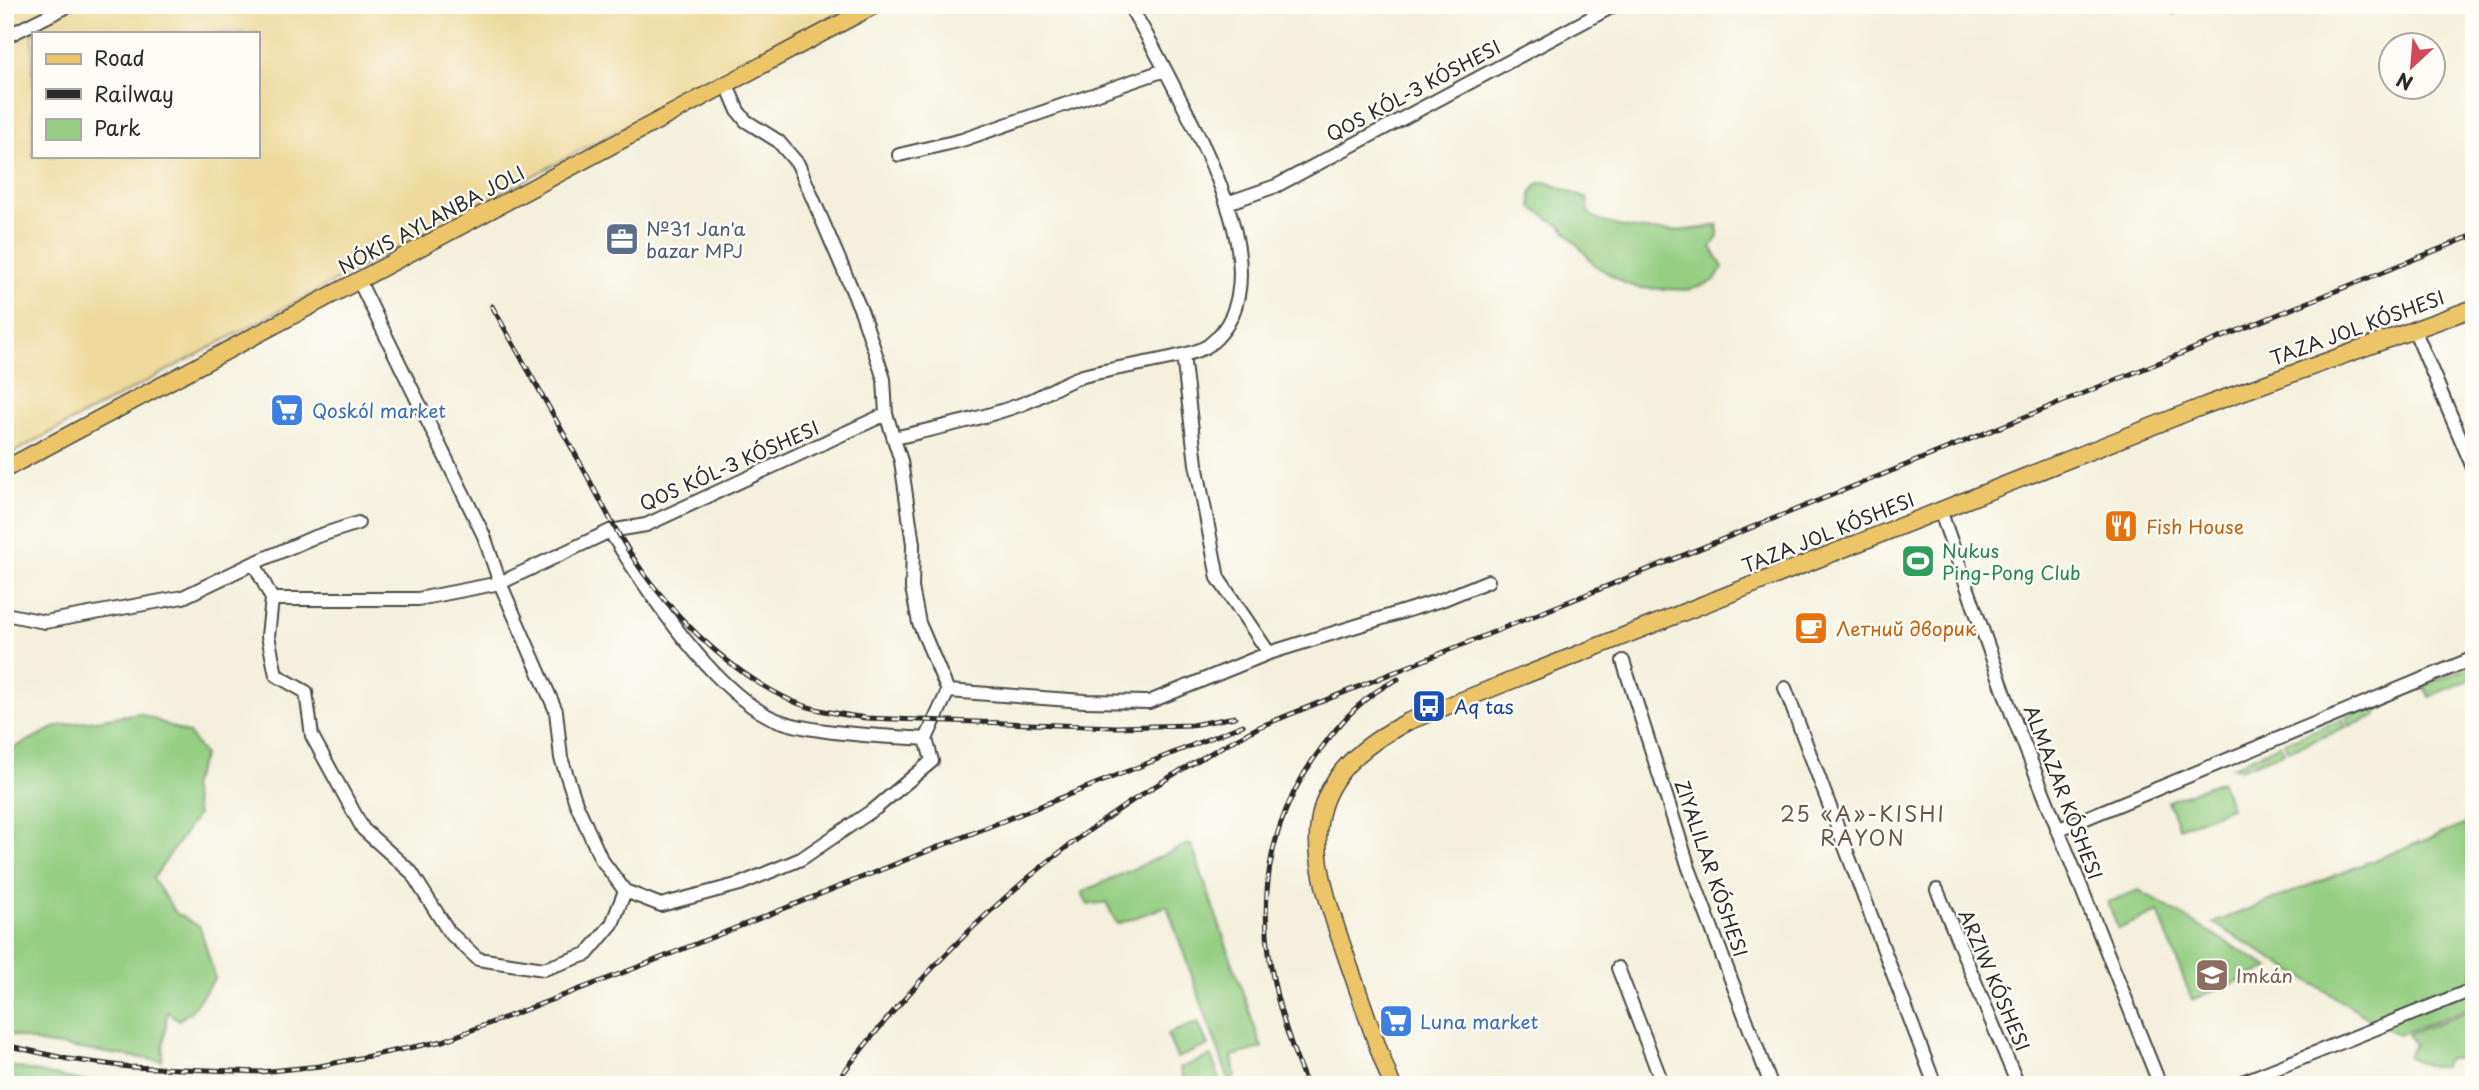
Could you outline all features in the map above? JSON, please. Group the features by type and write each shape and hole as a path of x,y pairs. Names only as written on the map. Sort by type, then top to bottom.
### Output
{"main road":[{"path":"5,469 875,5"},
{"name":"TAZA JOL KÓSHESI","path":"1392,1085 1326,902 1315,838 1325,799 1352,758 1374,739 1407,722 2206,405 2474,309"}],"street":[{"path":"5,37 70,5"},
{"path":"894,438 1026,403 1049,389 1081,377 1183,355 1208,346 1225,326 1236,299 1241,264 1227,203 1208,153 1129,5"},
{"name":"QOS KÓL-3 KÓSHESI","path":"1227,203 1276,186 1615,5"},
{"path":"899,155 962,140 1165,70"},
{"path":"359,281 484,536 500,583 556,711 561,758 576,803 601,859 625,891 661,905 740,884 801,859 830,841 932,761 926,739 948,691 917,611 912,588 913,544 901,461 886,414 884,379 862,313 798,164 778,141 746,121 738,111 726,83"},
{"path":"2414,329 2474,470"},
{"path":"1183,355 1196,464 1218,578 1269,653"},
{"name":"QOS KÓL-3 KÓSHESI","path":"500,583 610,531 646,525 886,414"},
{"name":"ALMAZAR KÓSHESI","path":"1940,510 2057,830 2160,1085"},
{"path":"5,614 45,622 153,605 183,597 312,538 358,523"},
{"path":"610,531 650,596 714,671 739,696 770,717 827,730 926,739"},
{"path":"254,563 272,599 268,636 276,674 306,692 312,736 335,783 363,829 411,872 449,932 478,959 544,969 587,954 612,924 625,891"},
{"path":"948,691 1084,701 1149,702 1269,653 1444,599 1488,581"},
{"path":"272,599 418,599 500,583"},
{"path":"2057,830 2474,659"},
{"path":"1623,661 1689,868 1771,1085"},
{"path":"1785,688 1935,1085"},
{"path":"1937,890 2018,1085"},
{"path":"1618,968 1663,1085"},
{"path":"2235,1085 2474,989"}],"green space":[{"path":"1546,182 1587,199 1589,214 1617,225 1669,231 1718,225 1718,237 1711,247 1723,267 1714,281 1689,290 1639,288 1624,283 1596,266 1561,226 1532,208 1531,194 1537,184"},
{"path":"2474,665 2474,678 2429,697 2424,685"},
{"path":"2382,703 2376,716 2350,726 2346,717"},
{"path":"139,713 189,734 204,755 191,786 197,815 153,879 176,913 200,927 215,978 190,1012 179,1020 167,1012 162,1061 40,1043 5,1033 5,752 58,726"},
{"path":"2343,719 2346,728 2288,751 2284,742"},
{"path":"2280,744 2284,752 2240,769 2232,767"},
{"path":"2221,781 2231,808 2179,828 2168,801"},
{"path":"2474,821 2474,1006 2398,1035 2213,923"},
{"path":"1188,844 1192,846 1262,1048 1232,1056 1235,1077 1229,1080 1167,906 1117,924 1106,902 1088,905 1082,892"},
{"path":"2139,890 2270,968 2192,1000 2158,912 2118,929 2108,902"},
{"path":"2474,1009 2474,1045 2466,1058 2448,1059 2443,1067 2430,1067 2408,1057 2414,1044 2408,1034"},
{"path":"1198,1022 1208,1046 1177,1058 1167,1034"},
{"path":"1211,1056 1222,1085 1186,1085 1180,1068"},
{"path":"5,1065 96,1084 110,1085 5,1085"}],"sand":[{"path":"5,5 853,5 5,457"}],"railway":[{"path":"834,1085 926,975 1025,880 1078,838 1135,799 1259,727 2474,235"},
{"path":"492,306 640,568 697,634 733,665 772,691 810,707 865,718 1116,727 1192,725 1235,717"},
{"path":"1307,1085 1278,1000 1269,957 1266,914 1269,872 1278,831 1295,790 1336,729 1374,693 1398,679"},
{"path":"5,1045 68,1059 129,1067 260,1072 320,1066 443,1041 638,967 1243,725"}],"place":[{"name":"№31 Jan'a bazar MPJ","path":"622,239"},
{"name":"Qoskól market","path":"287,410"},
{"name":"Fish House","path":"2121,526"},
{"name":"Nukus Ping-Pong Club","path":"1918,561"},
{"name":"Летний дворик","path":"1811,628"},
{"name":"Aq tas","path":"1429,706"},
{"name":"Imkán","path":"2212,975"},
{"name":"Luna market","path":"1396,1021"}],"district":[{"name":"25 «A»-KISHI RAYON","path":"1863,825"}]}
